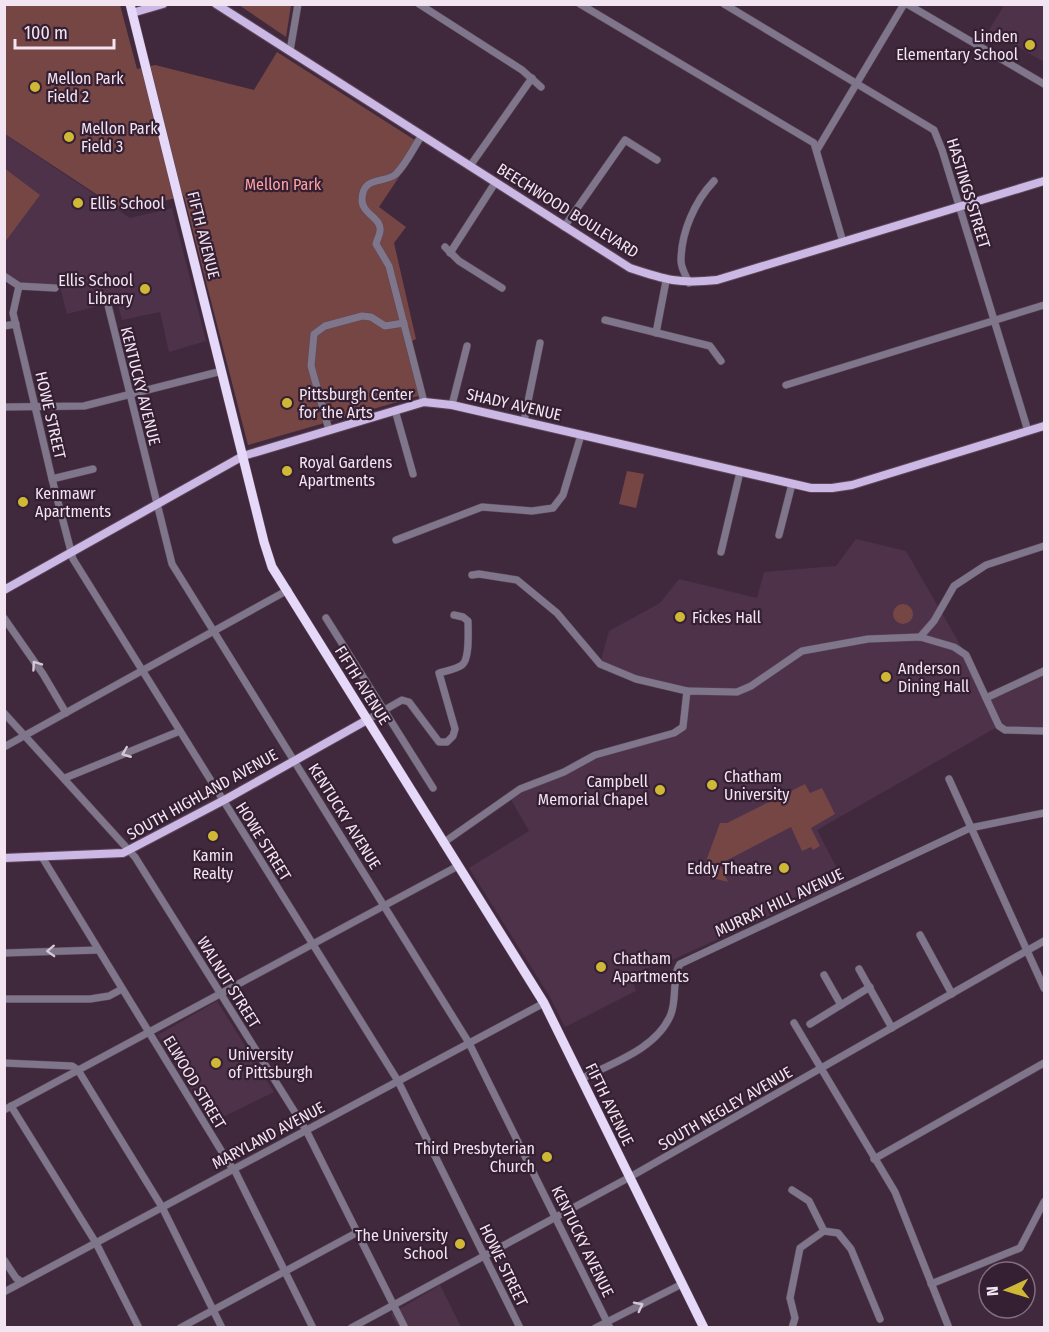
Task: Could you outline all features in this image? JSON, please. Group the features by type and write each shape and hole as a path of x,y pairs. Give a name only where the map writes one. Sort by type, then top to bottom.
{"highway":[{"name":"FIFTH AVENUE","path":"131,9 272,567 544,1003 704,1328"}],"main road":[{"path":"131,9 163,4"},
{"name":"BEECHWOOD BOULEVARD","path":"216,4 630,268 666,280 689,283 717,280 1044,181"},
{"name":"SHADY AVENUE","path":"4,590 243,456 424,402 452,405 524,421 811,488 832,488 852,484 1044,426"},
{"name":"SOUTH HIGHLAND AVENUE","path":"4,858 123,854 367,720"}],"street":[{"path":"290,51 298,4"},
{"path":"419,4 522,69 541,87"},
{"path":"580,4 814,143 843,242"},
{"name":"HASTINGS STREET","path":"724,4 934,130 1028,431"},
{"path":"817,150 905,4 1044,84"},
{"path":"470,166 532,78"},
{"path":"422,135 396,174 369,184 362,200 365,210 380,226 376,244 389,266 424,402"},
{"path":"564,227 625,140 657,160"},
{"path":"689,283 680,262 686,230 694,209 705,191 714,182"},
{"path":"495,183 447,250 502,288"},
{"path":"4,276 19,286 55,288"},
{"path":"656,333 666,280"},
{"name":"HOWE STREET","path":"19,286 13,313 70,552 142,672 398,1081 519,1328"},
{"name":"KENTUCKY AVENUE","path":"107,302 172,564 469,1043 609,1325"},
{"path":"786,385 1044,305"},
{"path":"328,430 310,363 312,341 316,331 325,326 362,316 371,317 385,326 404,323"},
{"path":"605,320 710,346 721,361"},
{"path":"4,326 16,324"},
{"path":"524,421 540,343"},
{"path":"452,405 467,346"},
{"path":"4,408 84,406 222,371"},
{"path":"395,410 413,474"},
{"path":"396,540 482,507 532,511 553,508 563,495 581,435"},
{"path":"52,479 93,470"},
{"path":"721,552 740,472"},
{"path":"779,535 792,484"},
{"path":"920,637 934,621 954,586 987,565 1044,546"},
{"path":"472,575 517,580 558,613 600,664 636,679 687,691 737,692 751,686 802,651 868,639 920,637 954,647 966,655 999,726 1005,730 1044,731"},
{"path":"4,747 288,590"},
{"path":"367,720 399,701 409,702 439,742 447,742 453,736 454,729 439,673 461,666 466,661 469,633 468,621 454,615"},
{"path":"4,618 43,674 66,713"},
{"path":"326,618 433,788"},
{"path":"986,698 1044,671"},
{"path":"443,843 520,789 564,772 595,755 674,733 683,727 687,691"},
{"name":"WALNUT STREET","path":"4,713 131,850 306,1130 405,1328"},
{"path":"65,778 180,731"},
{"path":"949,779 1044,988"},
{"name":"MURRAY HILL AVENUE","path":"581,1079 638,1050 650,1042 661,1030 671,1014 676,994 676,969 680,964 970,828 1044,813"},
{"name":"ELWOOD STREET","path":"42,857 234,1169 313,1328"},
{"path":"139,1328 96,1243 8,1108 458,866"},
{"path":"920,935 952,994"},
{"name":"SOUTH NEGLEY AVENUE","path":"351,1328 630,1177 1044,941"},
{"path":"4,953 98,950"},
{"path":"859,969 892,1028"},
{"path":"824,975 840,1005"},
{"path":"810,1024 870,987"},
{"path":"4,999 90,999 109,996 122,989"},
{"name":"MARYLAND AVENUE","path":"4,1292 544,1003"},
{"path":"794,1023 895,1192 949,1328"},
{"path":"874,1159 1044,1063"},
{"path":"4,1064 72,1066 78,1070 162,1207 222,1328"},
{"path":"792,1190 809,1201 824,1231"},
{"path":"931,1284 1020,1248 1044,1202"},
{"path":"792,1328 795,1318 790,1298 800,1248 824,1231 838,1233 851,1249 880,1319"},
{"path":"180,1328 356,1233"},
{"path":"4,1260 16,1278 22,1282"},
{"path":"595,1328 609,1325 682,1284"}],"shaded area":[{"name":"Linden Elementary School","path":"1005,4 1044,5 1044,62 989,30"},
{"path":"4,134 130,218 172,208 206,341 169,352 160,312 122,320 117,302 109,301 107,294 99,292 102,305 67,314 60,287 15,281 5,272"},
{"name":"Chatham University","path":"856,539 906,551 966,655 986,698 1044,671 1044,731 999,726 817,830 844,882 672,960 630,974 636,991 565,1027 550,997 469,868 529,831 509,796 595,755 683,727 687,691 636,679 600,664 609,631 660,603 679,579 757,598 764,572 836,566"},
{"name":"University of Pittsburgh","path":"217,1001 274,1092 211,1123 158,1035"},
{"path":"440,1285 461,1327 398,1327 391,1314"}],"green space":[{"name":"Mellon Park","path":"4,5 120,5 137,69 155,65 254,90 277,52 421,144 379,207 406,227 394,243 416,339 412,341 425,394 248,445 184,196 122,211 5,134"},
{"path":"239,5 291,5 286,37"},
{"path":"4,168 40,195 5,242 4,242"},
{"path":"627,471 644,474 636,508 619,504"},
{"path":"903,604 910,607 913,614 910,621 903,624 896,621 893,614 896,607"},
{"path":"805,784 810,793 822,788 835,814 811,828 820,846 813,850 811,847 802,851 791,827 720,864 728,882 701,875 720,823 727,823"}],"place":[{"name":"Linden Elementary School","path":"1030,45"},
{"name":"Mellon Park Field 2","path":"35,87"},
{"name":"Mellon Park Field 3","path":"69,137"},
{"name":"Ellis School","path":"78,203"},
{"name":"Ellis School Library","path":"145,289"},
{"name":"Pittsburgh Center for the Arts","path":"287,403"},
{"name":"Royal Gardens Apartments","path":"287,471"},
{"name":"Kenmawr Apartments","path":"23,502"},
{"name":"Fickes Hall","path":"680,617"},
{"name":"Anderson Dining Hall","path":"886,677"},
{"name":"Chatham University","path":"712,785"},
{"name":"Campbell Memorial Chapel","path":"660,790"},
{"name":"Kamin Realty","path":"213,836"},
{"name":"Eddy Theatre","path":"784,868"},
{"name":"Chatham Apartments","path":"601,967"},
{"name":"University of Pittsburgh","path":"216,1063"},
{"name":"Third Presbyterian Church","path":"547,1157"},
{"name":"The University School","path":"460,1244"}]}
